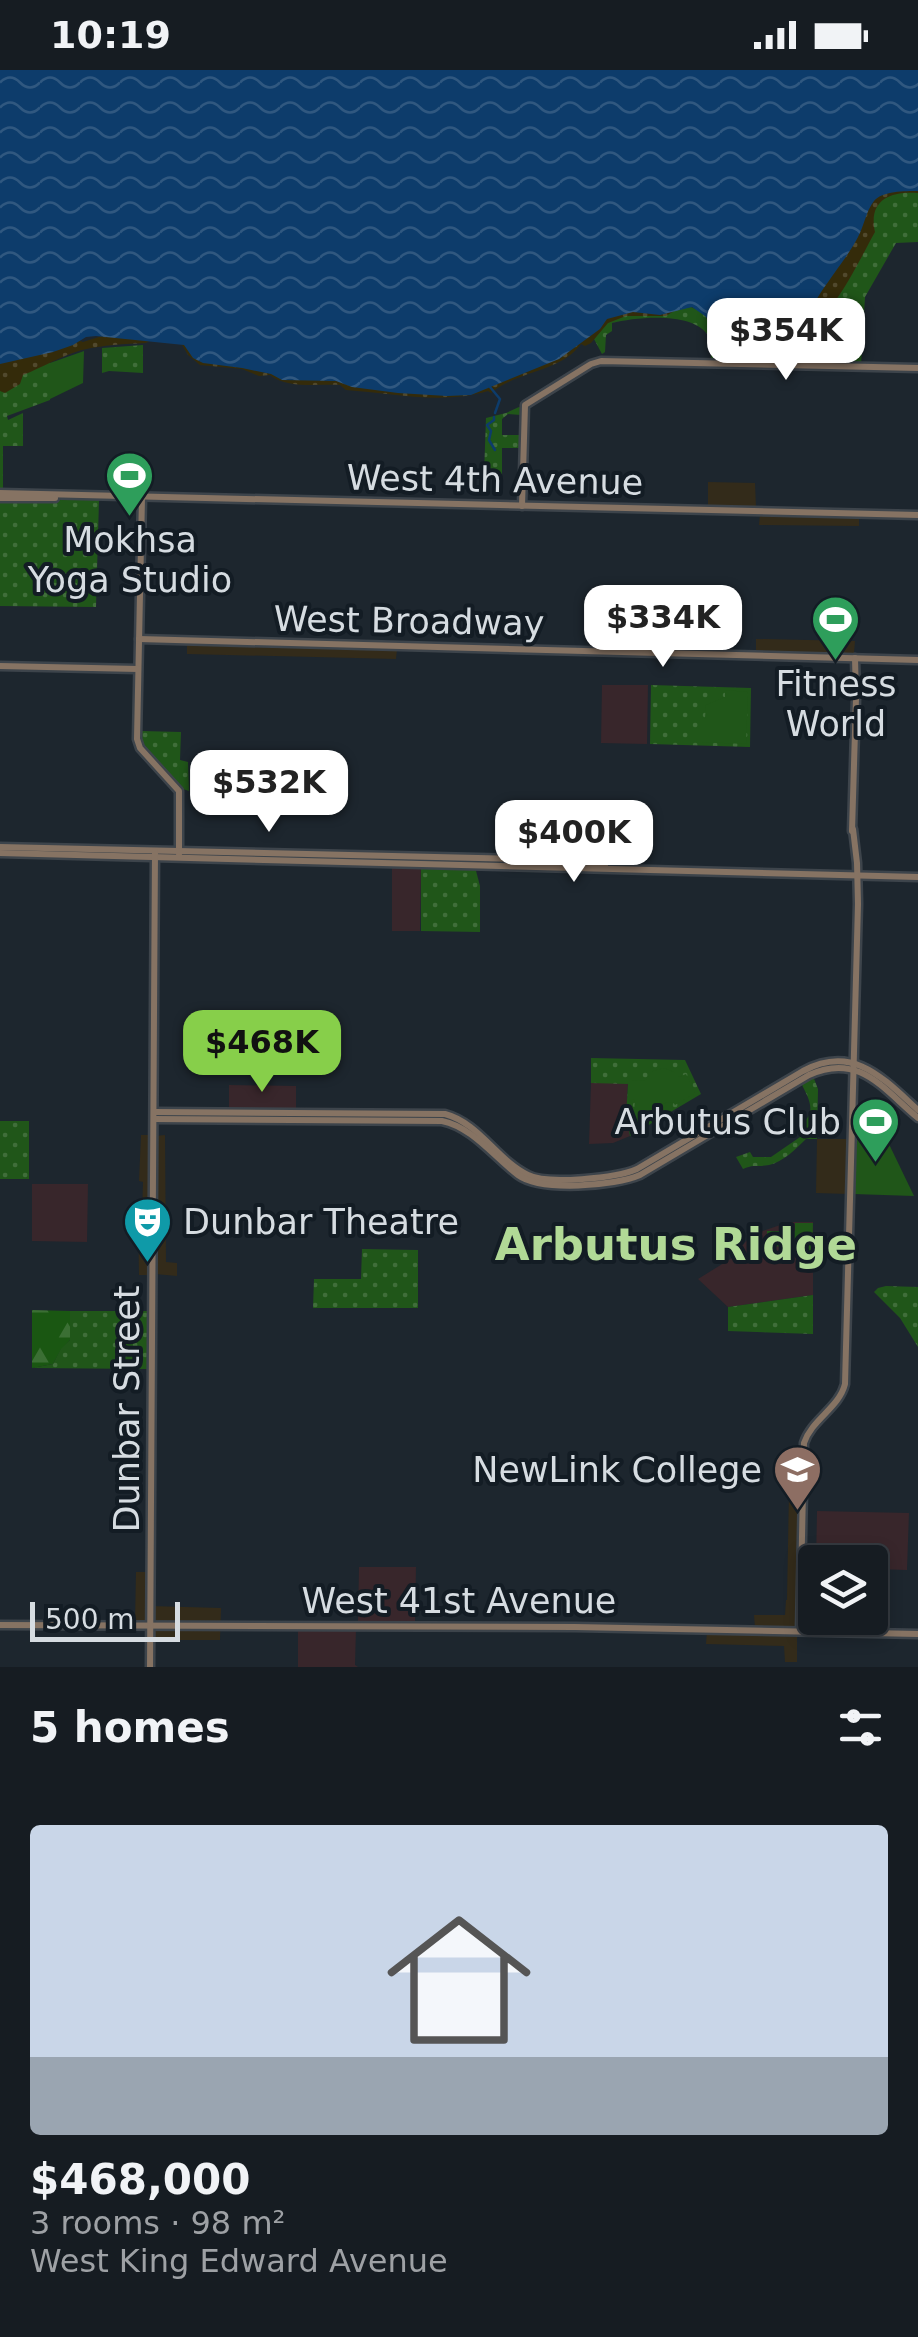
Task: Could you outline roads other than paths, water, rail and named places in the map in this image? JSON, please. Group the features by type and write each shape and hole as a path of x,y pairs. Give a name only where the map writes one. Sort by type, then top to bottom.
{"main road":[{"path":"522,506 525,406 591,364 608,361 918,368"},
{"name":"West 4th Avenue","path":"0,495 918,515"},
{"path":"142,497 137,739 140,748 179,791 179,854"},
{"name":"West Broadway","path":"139,639 918,660"},
{"path":"801,1545 806,1437 840,1396 845,1384 857,907 853,828 856,658"},
{"path":"0,666 138,668"},
{"path":"0,850 584,861 610,868"},
{"name":"Dunbar Street","path":"150,1667 155,854"},
{"path":"179,854 918,877"},
{"path":"308,860 325,854"},
{"path":"154,1116 280,1120 310,1113 448,1115 466,1125 522,1172 538,1178 601,1178 622,1175 647,1164 808,1068 834,1061 878,1074 918,1110"},
{"path":"154,1116 166,1112 446,1124 462,1128 528,1181 542,1184 615,1184 645,1172 808,1075 828,1068 854,1067 918,1118"},
{"path":"522,1172 532,1168"},
{"name":"West 41st Avenue","path":"0,1625 577,1626 798,1632"},
{"name":"West 41st Avenue","path":"888,1633 918,1634"}],"water":[{"path":"0,70 918,70 918,191 888,193 874,201 852,248 812,308 804,331 786,333 750,324 716,327 692,307 660,315 633,312 607,319 600,329 559,359 471,395 398,393 336,381 282,380 271,374 203,363 193,358 184,345 96,336 53,352 0,364"}],"waterway":[{"path":"490,387 500,399 495,413"},
{"path":"494,417 487,425 495,450"}],"place":[{"name":"Mokhsa Yoga Studio","path":"130,518"},
{"name":"Fitness World","path":"836,662"},
{"name":"Arbutus Club","path":"876,1164"},
{"name":"Dunbar Theatre","path":"148,1264"},
{"name":"NewLink College","path":"797,1512"}],"district":[{"name":"Arbutus Ridge","path":"676,1244"}]}
